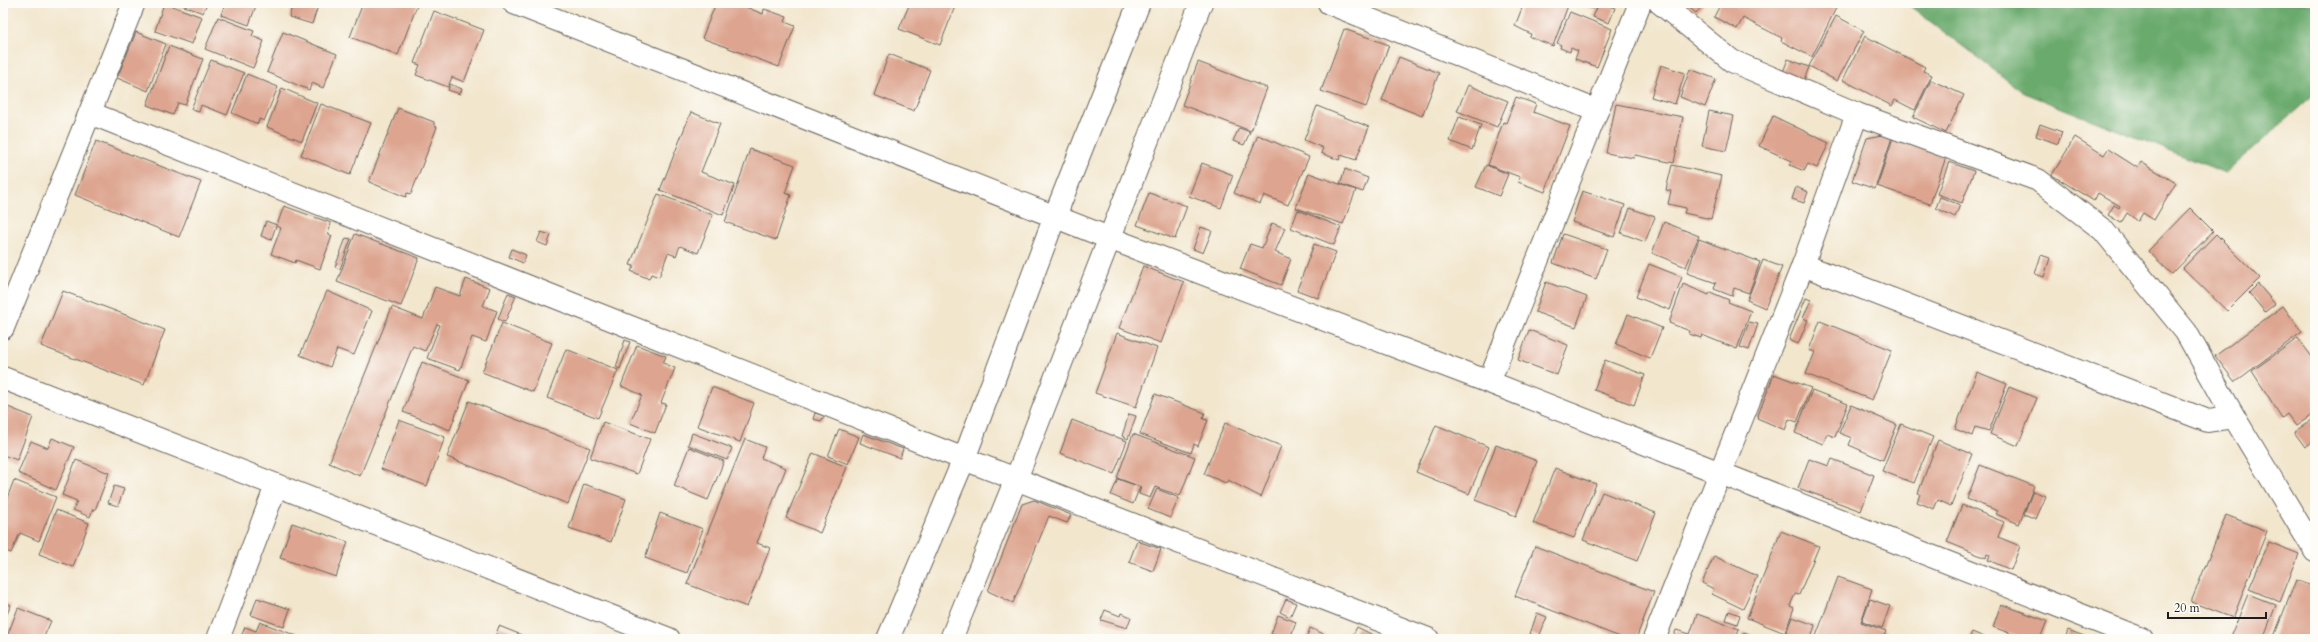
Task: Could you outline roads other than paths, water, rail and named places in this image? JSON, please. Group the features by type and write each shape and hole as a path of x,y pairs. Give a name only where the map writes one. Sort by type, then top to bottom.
{"street":[{"path":"3,328 134,3"},
{"path":"514,3 1109,238 1489,382 2142,639"},
{"path":"888,639 964,459 1055,216 1139,3"},
{"path":"951,639 1016,479 1201,3"},
{"path":"1329,3 1597,111"},
{"path":"1489,382 1640,3"},
{"path":"1660,3 1732,60 1857,114 2038,180 2103,230 2186,332 2234,417 2315,550"},
{"path":"90,113 964,459 1428,639"},
{"path":"1654,639 1802,265 1857,114"},
{"path":"1802,265 2208,421 2234,417"},
{"path":"3,378 669,639"},
{"path":"218,639 276,486"}]}
